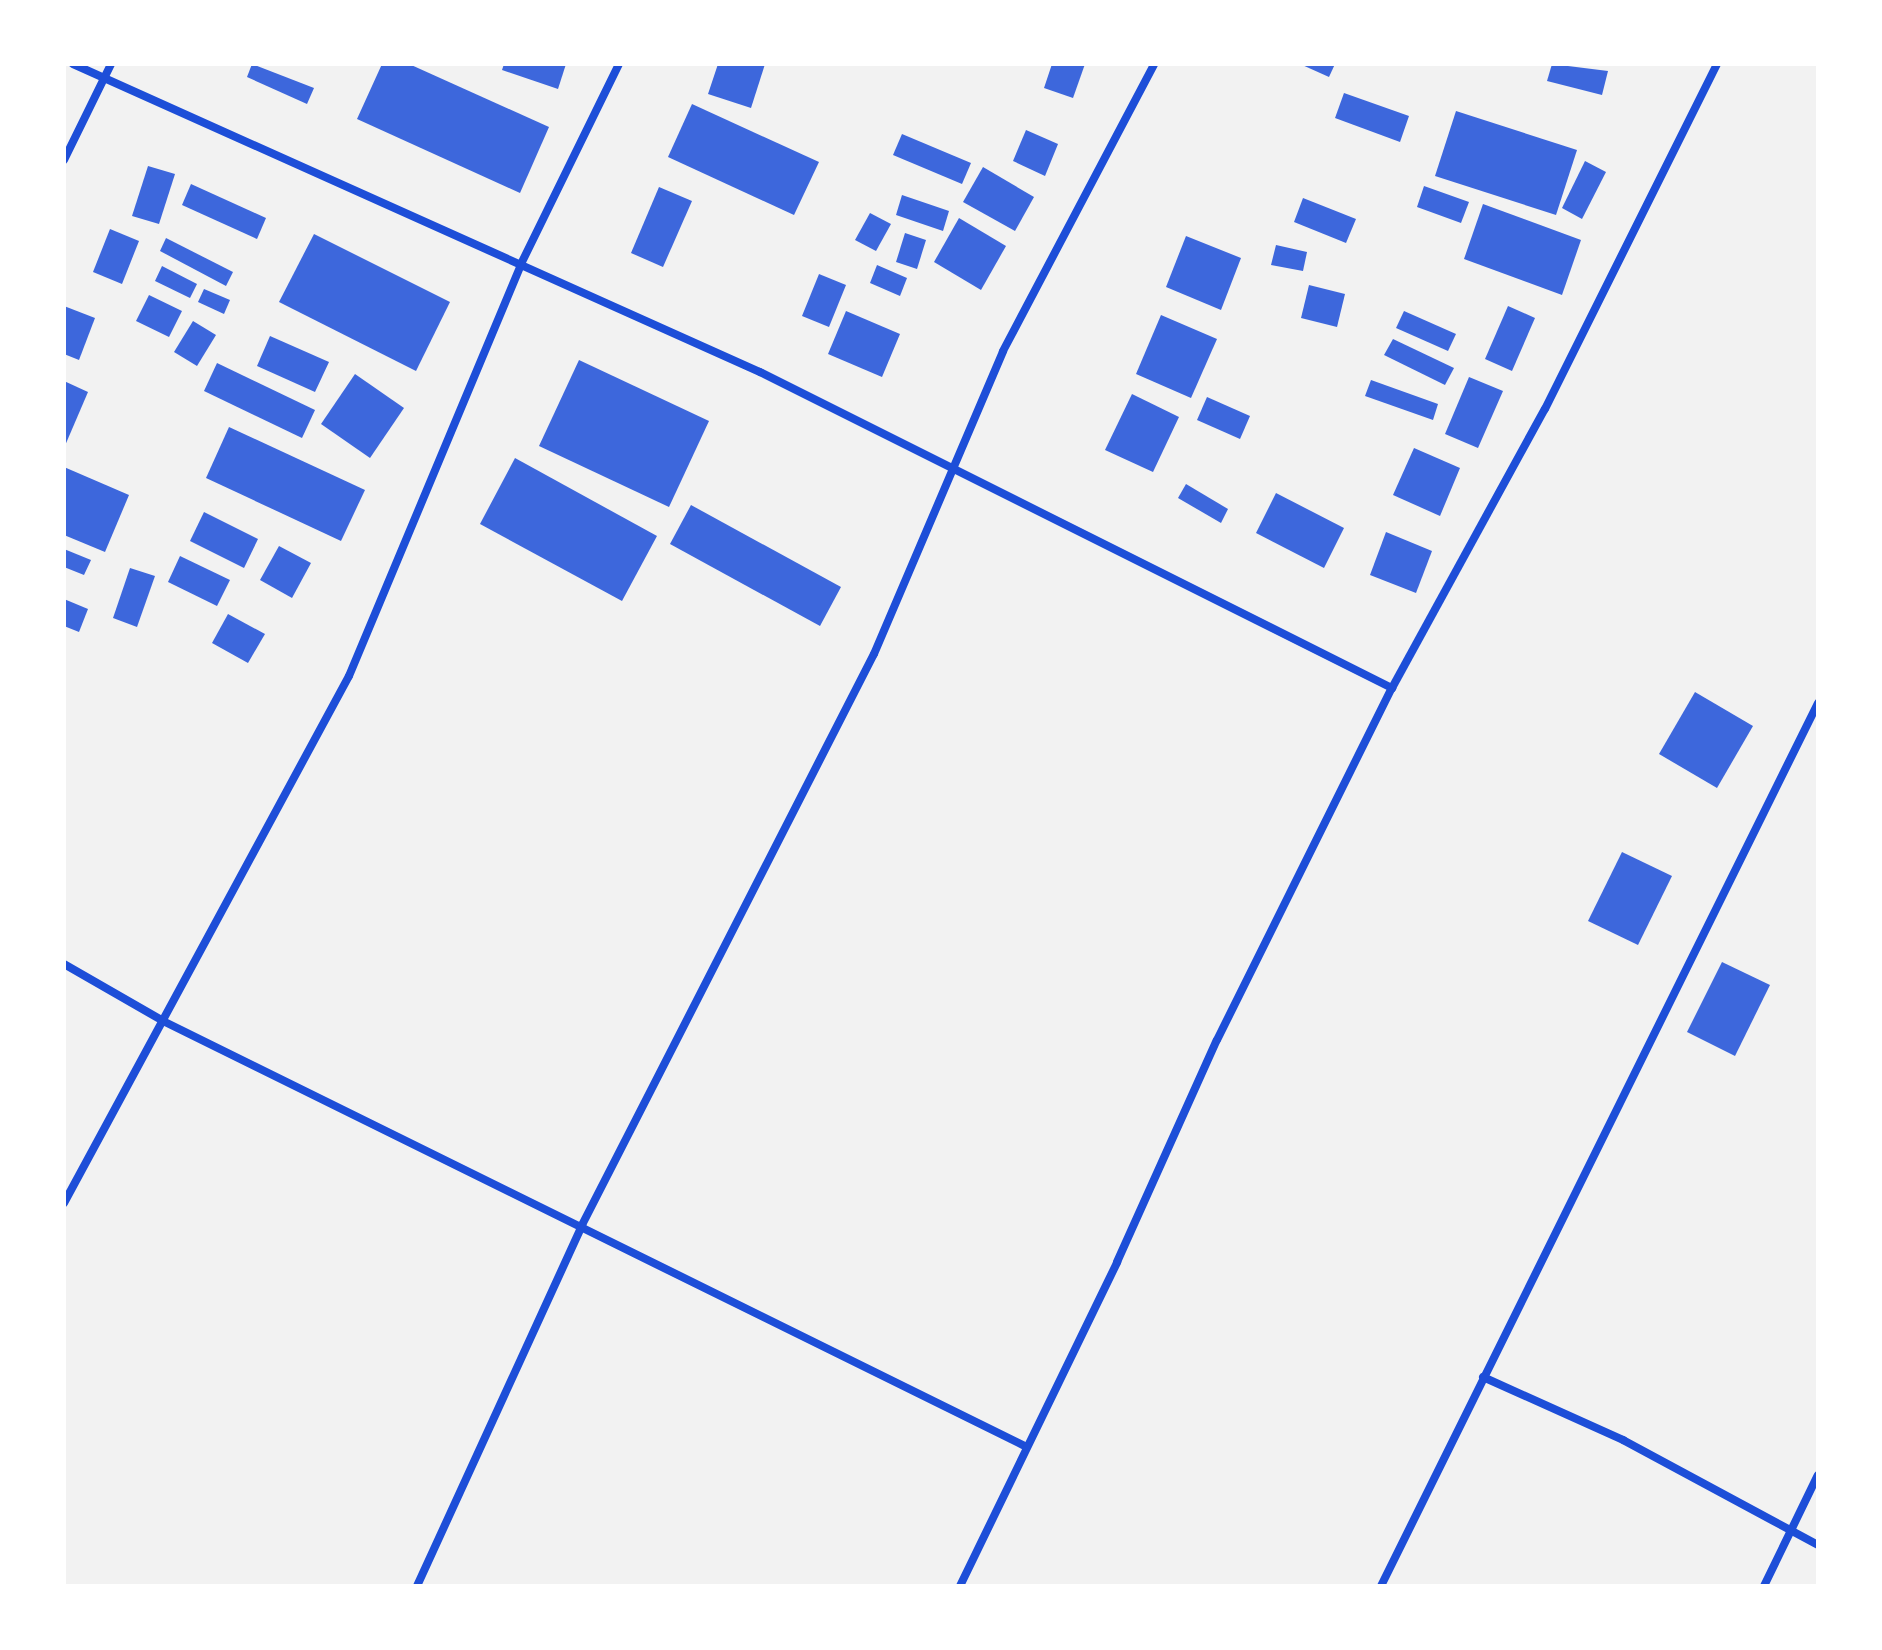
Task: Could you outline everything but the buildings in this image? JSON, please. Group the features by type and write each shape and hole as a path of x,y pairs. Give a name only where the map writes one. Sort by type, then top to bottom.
{"street":[{"path":"73,64 760,372 1392,688"},
{"path":"64,160 111,64"},
{"path":"64,1203 349,676 521,264 619,64"},
{"path":"417,1586 582,1225 874,654 1003,351 1154,64"},
{"path":"960,1586 1025,1446 1117,1262 1217,1040 1392,688 1545,409 1717,64"},
{"path":"1381,1586 1818,703"},
{"path":"64,964 163,1021 1025,1446"},
{"path":"1483,1377 1623,1440 1818,1545"},
{"path":"1764,1586 1793,1533 1818,1475"}]}
